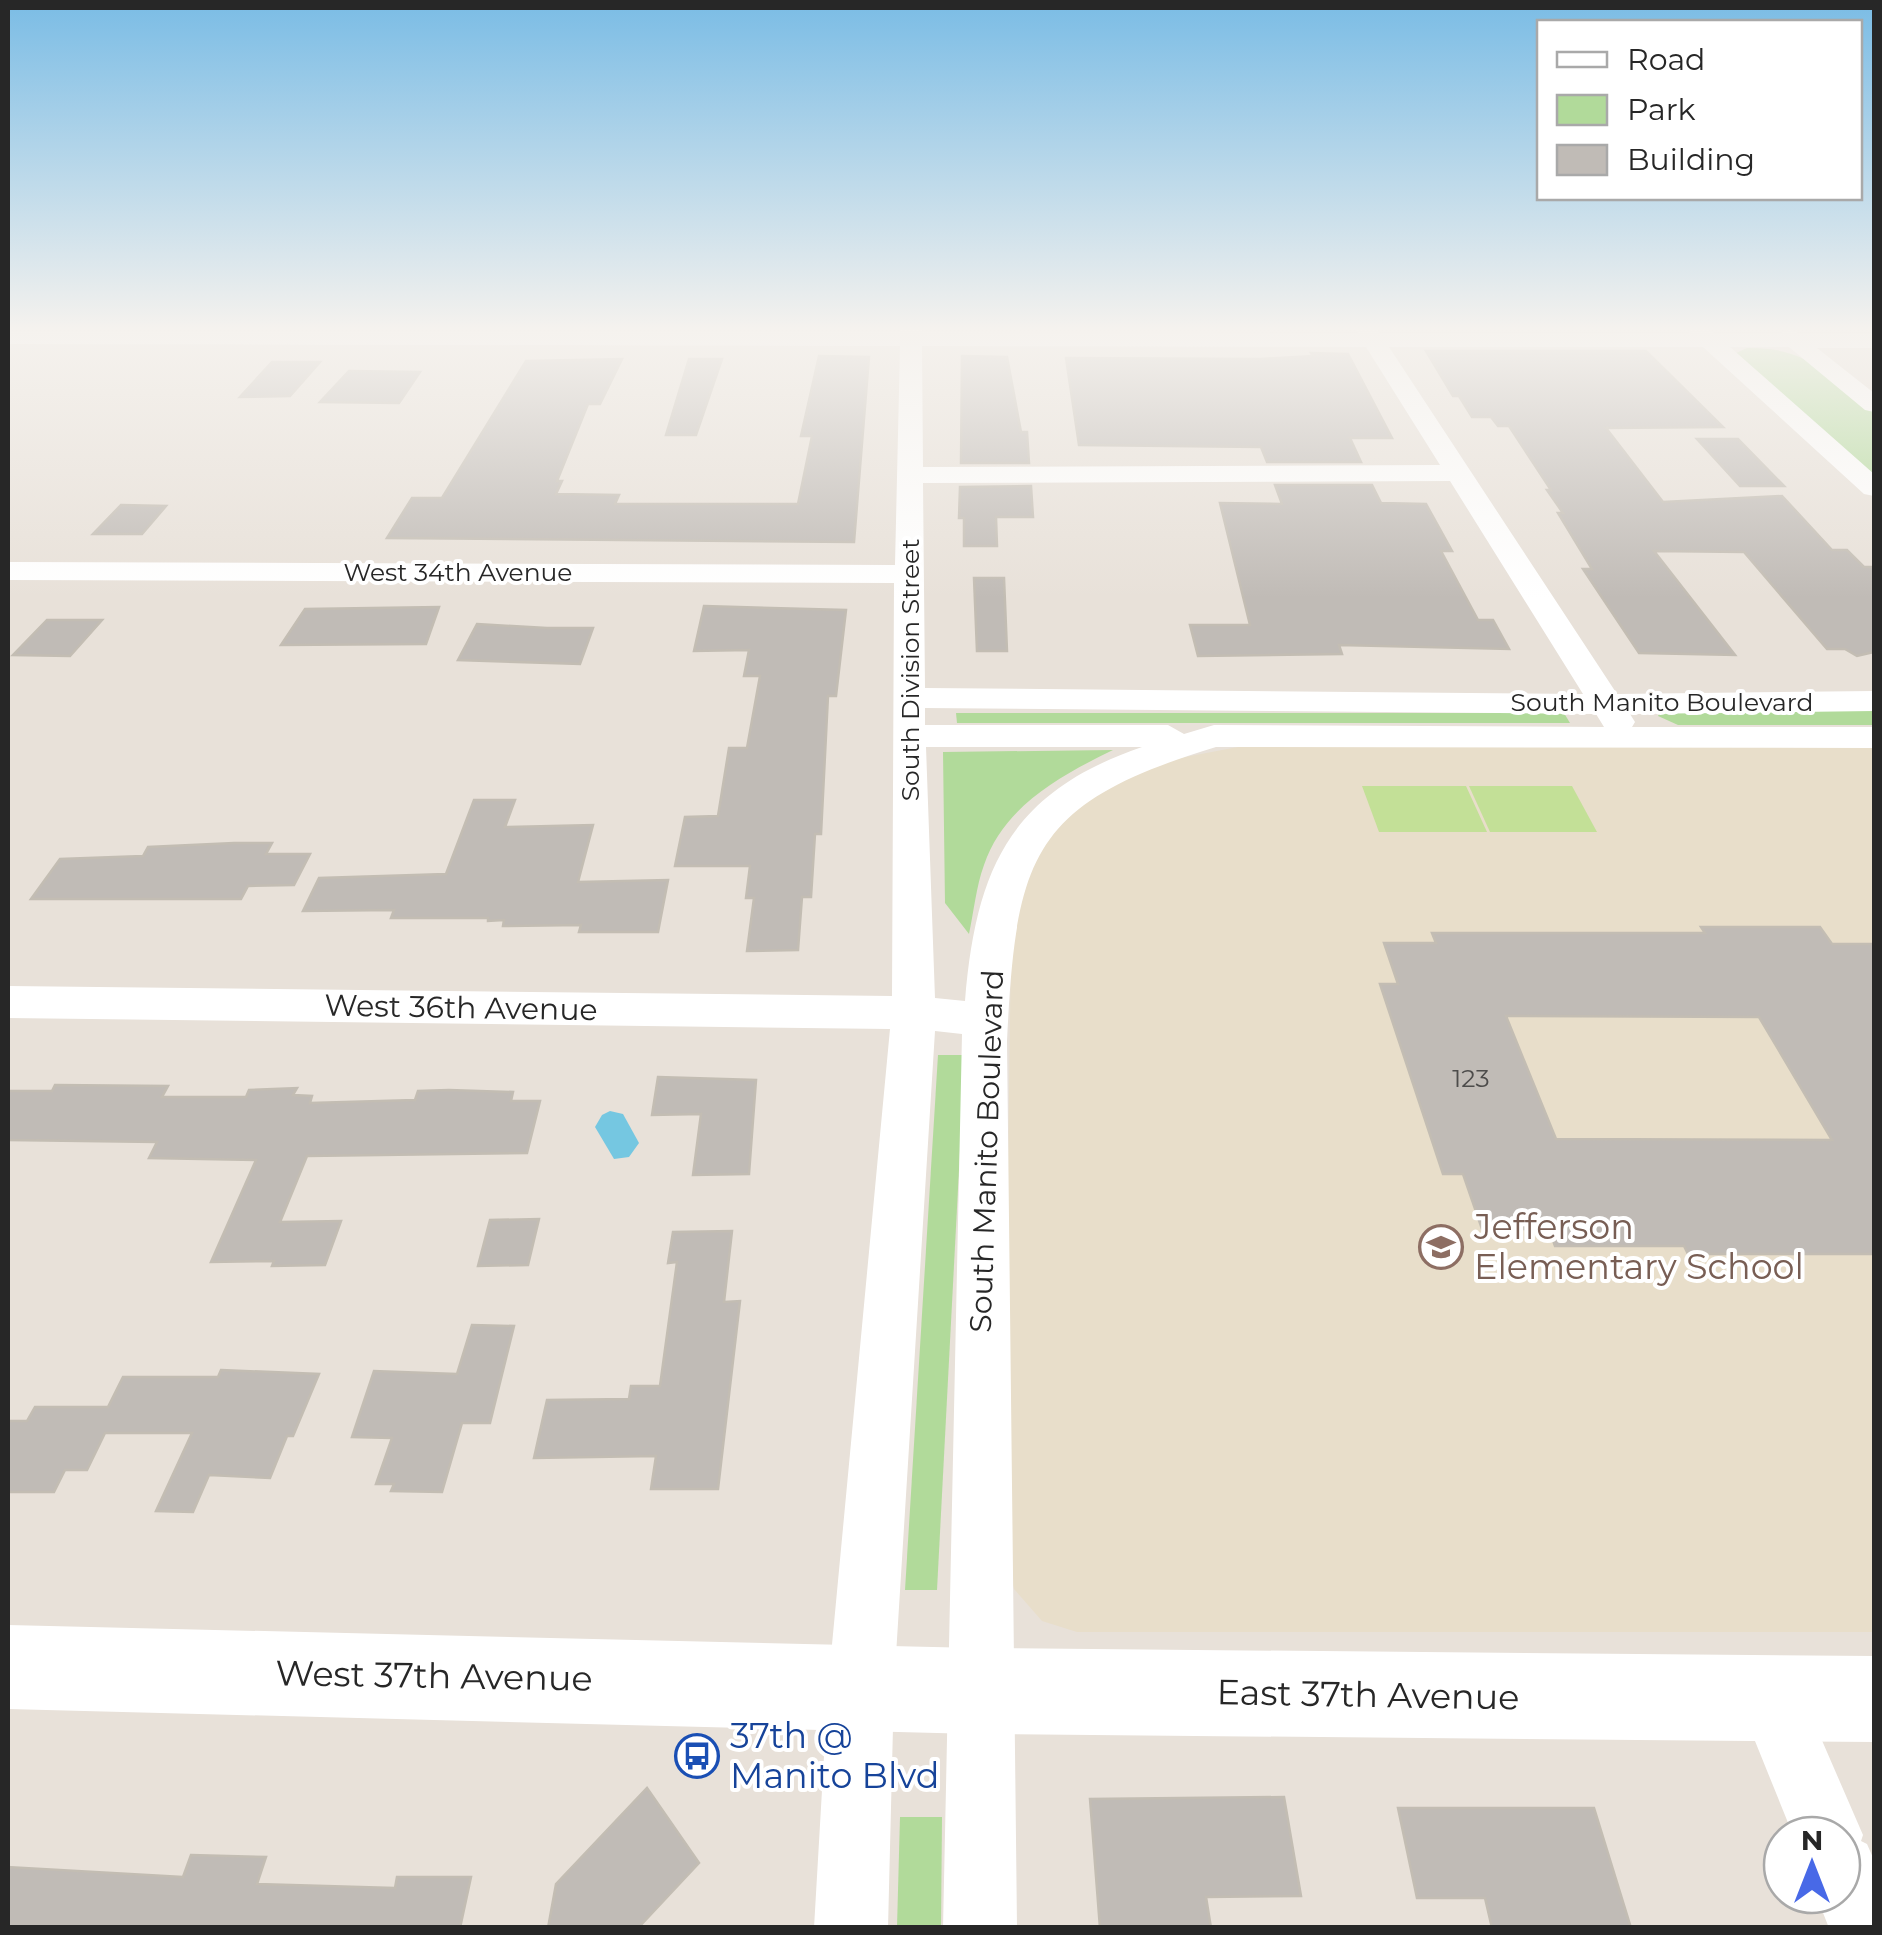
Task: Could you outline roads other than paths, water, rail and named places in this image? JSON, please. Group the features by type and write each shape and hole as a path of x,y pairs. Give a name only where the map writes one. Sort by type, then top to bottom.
{"street":[{"name":"South Division Street","path":"911,417 908,717 914,1013"},
{"path":"1423,417 1617,720"},
{"path":"1795,417 1874,488"},
{"path":"910,474 1458,473"},
{"name":"West 34th Avenue","path":"8,571 909,574"},
{"name":"South Manito Boulevard","path":"980,1928 976,1691 986,1019 1001,904 1020,851 1053,808 1116,765 1214,736 1617,720 1874,701"},
{"path":"908,717 1214,736"},
{"name":"South Manito Boulevard","path":"908,717 1617,720 1874,738"},
{"name":"West 36th Avenue","path":"8,1002 914,1013 986,1019"},
{"path":"850,1928 862,1686 914,1013"},
{"name":"West 37th Avenue","path":"8,1667 862,1686"},
{"name":"East 37th Avenue","path":"862,1686 976,1691 1874,1699"},
{"path":"1772,1699 1820,1815"}],"water":[{"path":"610,1111 623,1114 639,1143 629,1157 614,1159 595,1127 602,1115"}],"place":[{"name":"Jefferson Elementary School","path":"1441,1247"},
{"name":"37th @ Manito Blvd","path":"697,1756"}]}
